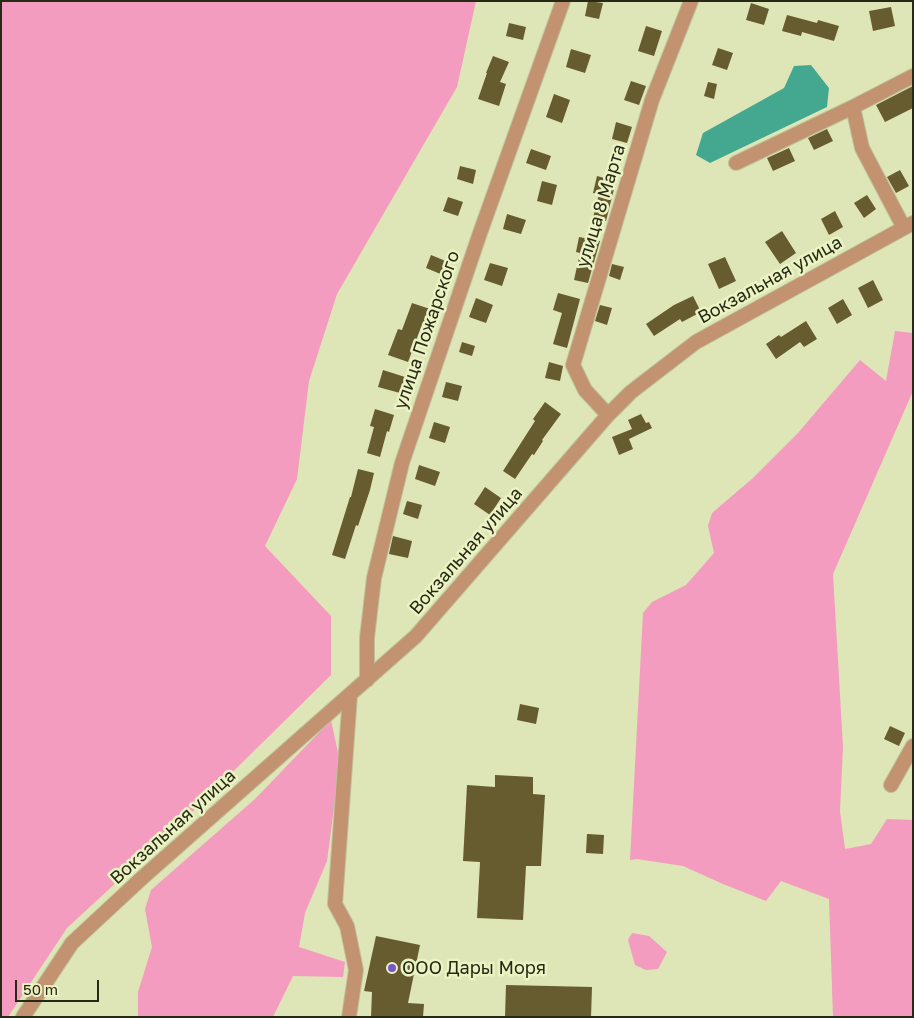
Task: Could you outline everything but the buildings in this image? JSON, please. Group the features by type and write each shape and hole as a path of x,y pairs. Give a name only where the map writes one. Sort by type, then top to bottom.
{"street":[{"name":"улица Пожарского","path":"367,680 367,638 374,578 402,463 480,234 563,1"},
{"name":"улица 8 Марта","path":"608,415 585,390 573,365 652,100 691,1"},
{"path":"736,163 913,76"},
{"path":"853,107 862,148 908,226"},
{"name":"Вокзальная улица","path":"23,1017 72,943 142,878 416,636 608,415 631,392 696,342 908,226"},
{"path":"350,695 335,904 347,926 356,970 350,1017"},
{"path":"891,785 913,746"}],"shaded area":[{"path":"1,1 476,1 457,87 337,294 309,381 297,479 265,546 331,616 331,675 182,822 67,928 8,1017 1,1017"},
{"path":"895,331 913,333 913,391 833,574 843,747 840,811 845,849 871,844 887,819 913,820 913,1017 833,1017 829,899 781,881 766,901 683,866 637,859 630,860 643,613 652,602 686,585 714,553 708,526 712,513 753,478 798,433 860,360 886,381"},
{"path":"331,720 340,762 327,861 305,913 299,947 345,962 343,977 293,976 273,1017 138,1017 138,992 152,947 145,909 151,890 255,799"},
{"path":"632,933 649,936 667,952 658,969 646,970 635,965 628,940"}],"water":[{"path":"811,65 829,88 827,107 710,163 696,155 703,133 784,88 794,66"}],"place":[{"name":"ООО Дары Моря","path":"392,968"}]}
